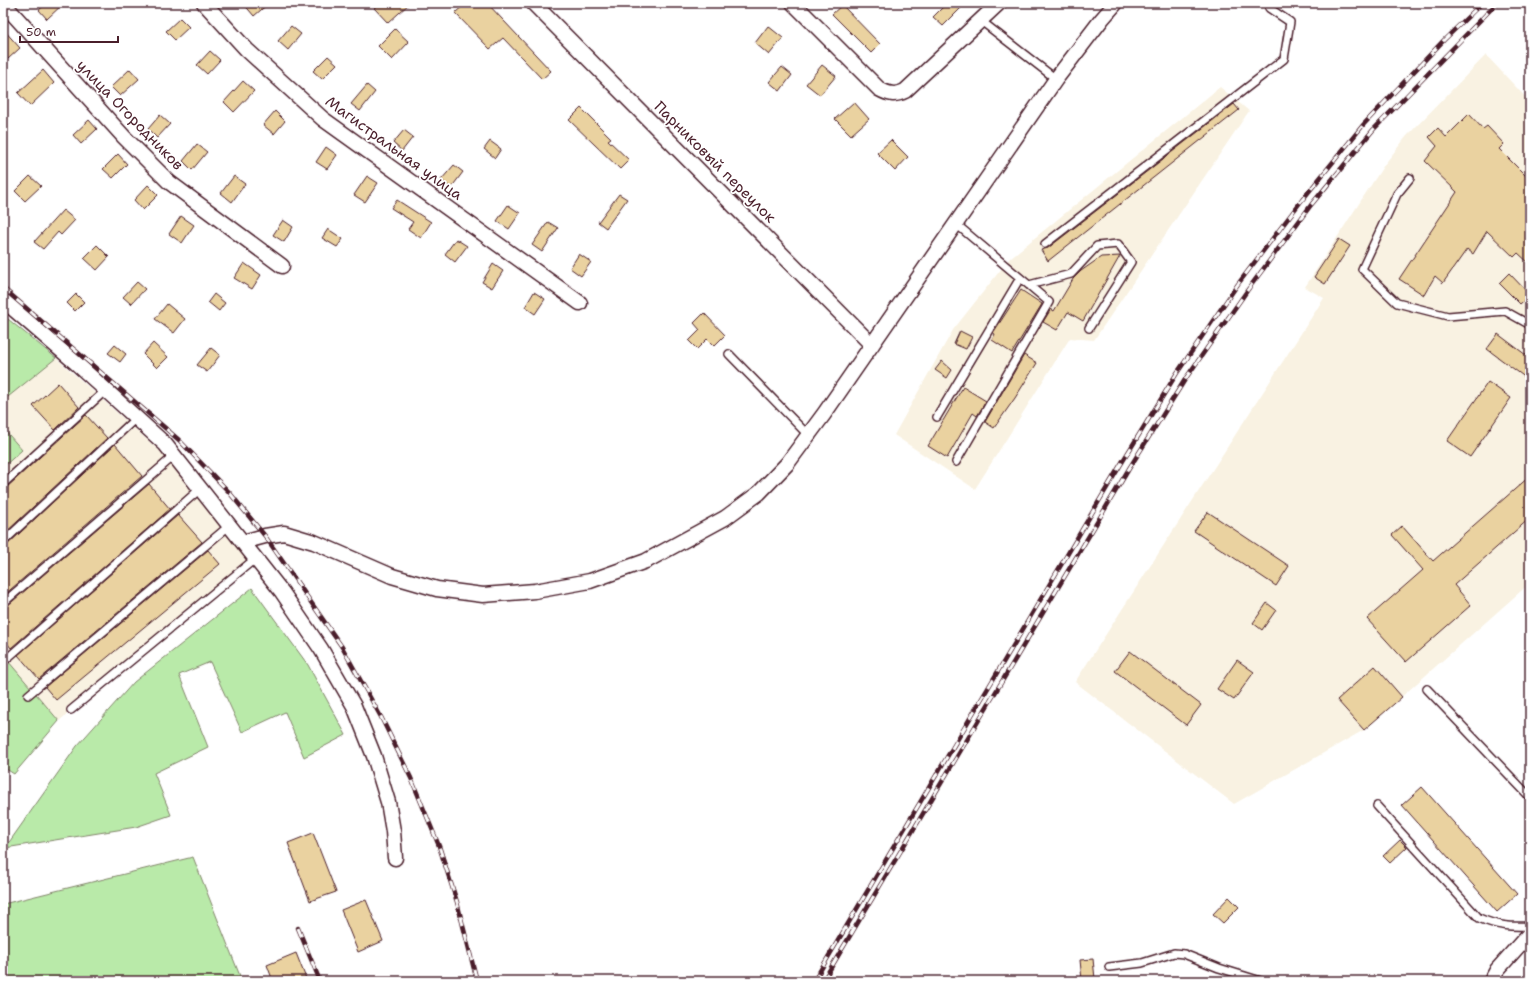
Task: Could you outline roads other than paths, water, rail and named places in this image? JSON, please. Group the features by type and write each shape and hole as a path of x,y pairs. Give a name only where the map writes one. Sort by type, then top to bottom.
{"street":[{"name":"улица Огородников","path":"3,3 124,137 169,182 282,266"},
{"name":"Магистральная улица","path":"204,3 247,50 323,119 580,303"},
{"name":"Парниковый переулок","path":"533,3 872,345"},
{"path":"793,3 879,89 892,94 898,94 905,91 987,9"},
{"path":"243,542 284,533 314,542 392,576 437,589 483,595 535,591 590,581 646,561 725,518 759,493 787,464 872,345 1056,79 1116,3"},
{"path":"3,300 76,363 165,444 282,592 321,649 354,706 374,756 388,802 393,831 394,858"},
{"path":"1490,981 1497,970 1530,933"}],"lane":[{"path":"1045,244 1284,59 1290,22 1269,8 1269,3"},
{"path":"987,9 1056,79"},
{"path":"1410,178 1397,194 1362,269 1396,302 1448,316 1505,311 1530,326"},
{"path":"956,224 1049,302 956,462"},
{"path":"1028,285 1072,274 1097,246 1118,244 1131,262 1088,328"},
{"path":"937,417 1020,278"},
{"path":"729,354 808,435"},
{"path":"3,484 106,390"},
{"path":"3,542 136,418"},
{"path":"3,603 174,456"},
{"path":"3,662 200,489"},
{"path":"28,695 230,525"},
{"path":"71,710 256,558"},
{"path":"1427,689 1530,797"},
{"path":"1377,806 1479,918 1492,924 1511,927 1530,926"},
{"path":"1109,967 1142,963 1174,953 1184,954 1219,968 1261,981"}],"railway":[{"path":"814,981 1121,464 1177,373 1238,284 1302,200 1364,124 1444,40 1482,3"},
{"path":"823,981 1130,467 1186,378 1249,288 1311,205 1373,130 1497,3"},
{"path":"3,288 179,440 229,492 265,536 342,647 381,717 411,778 439,846 457,902 477,981"},
{"path":"298,928 320,981"}]}
